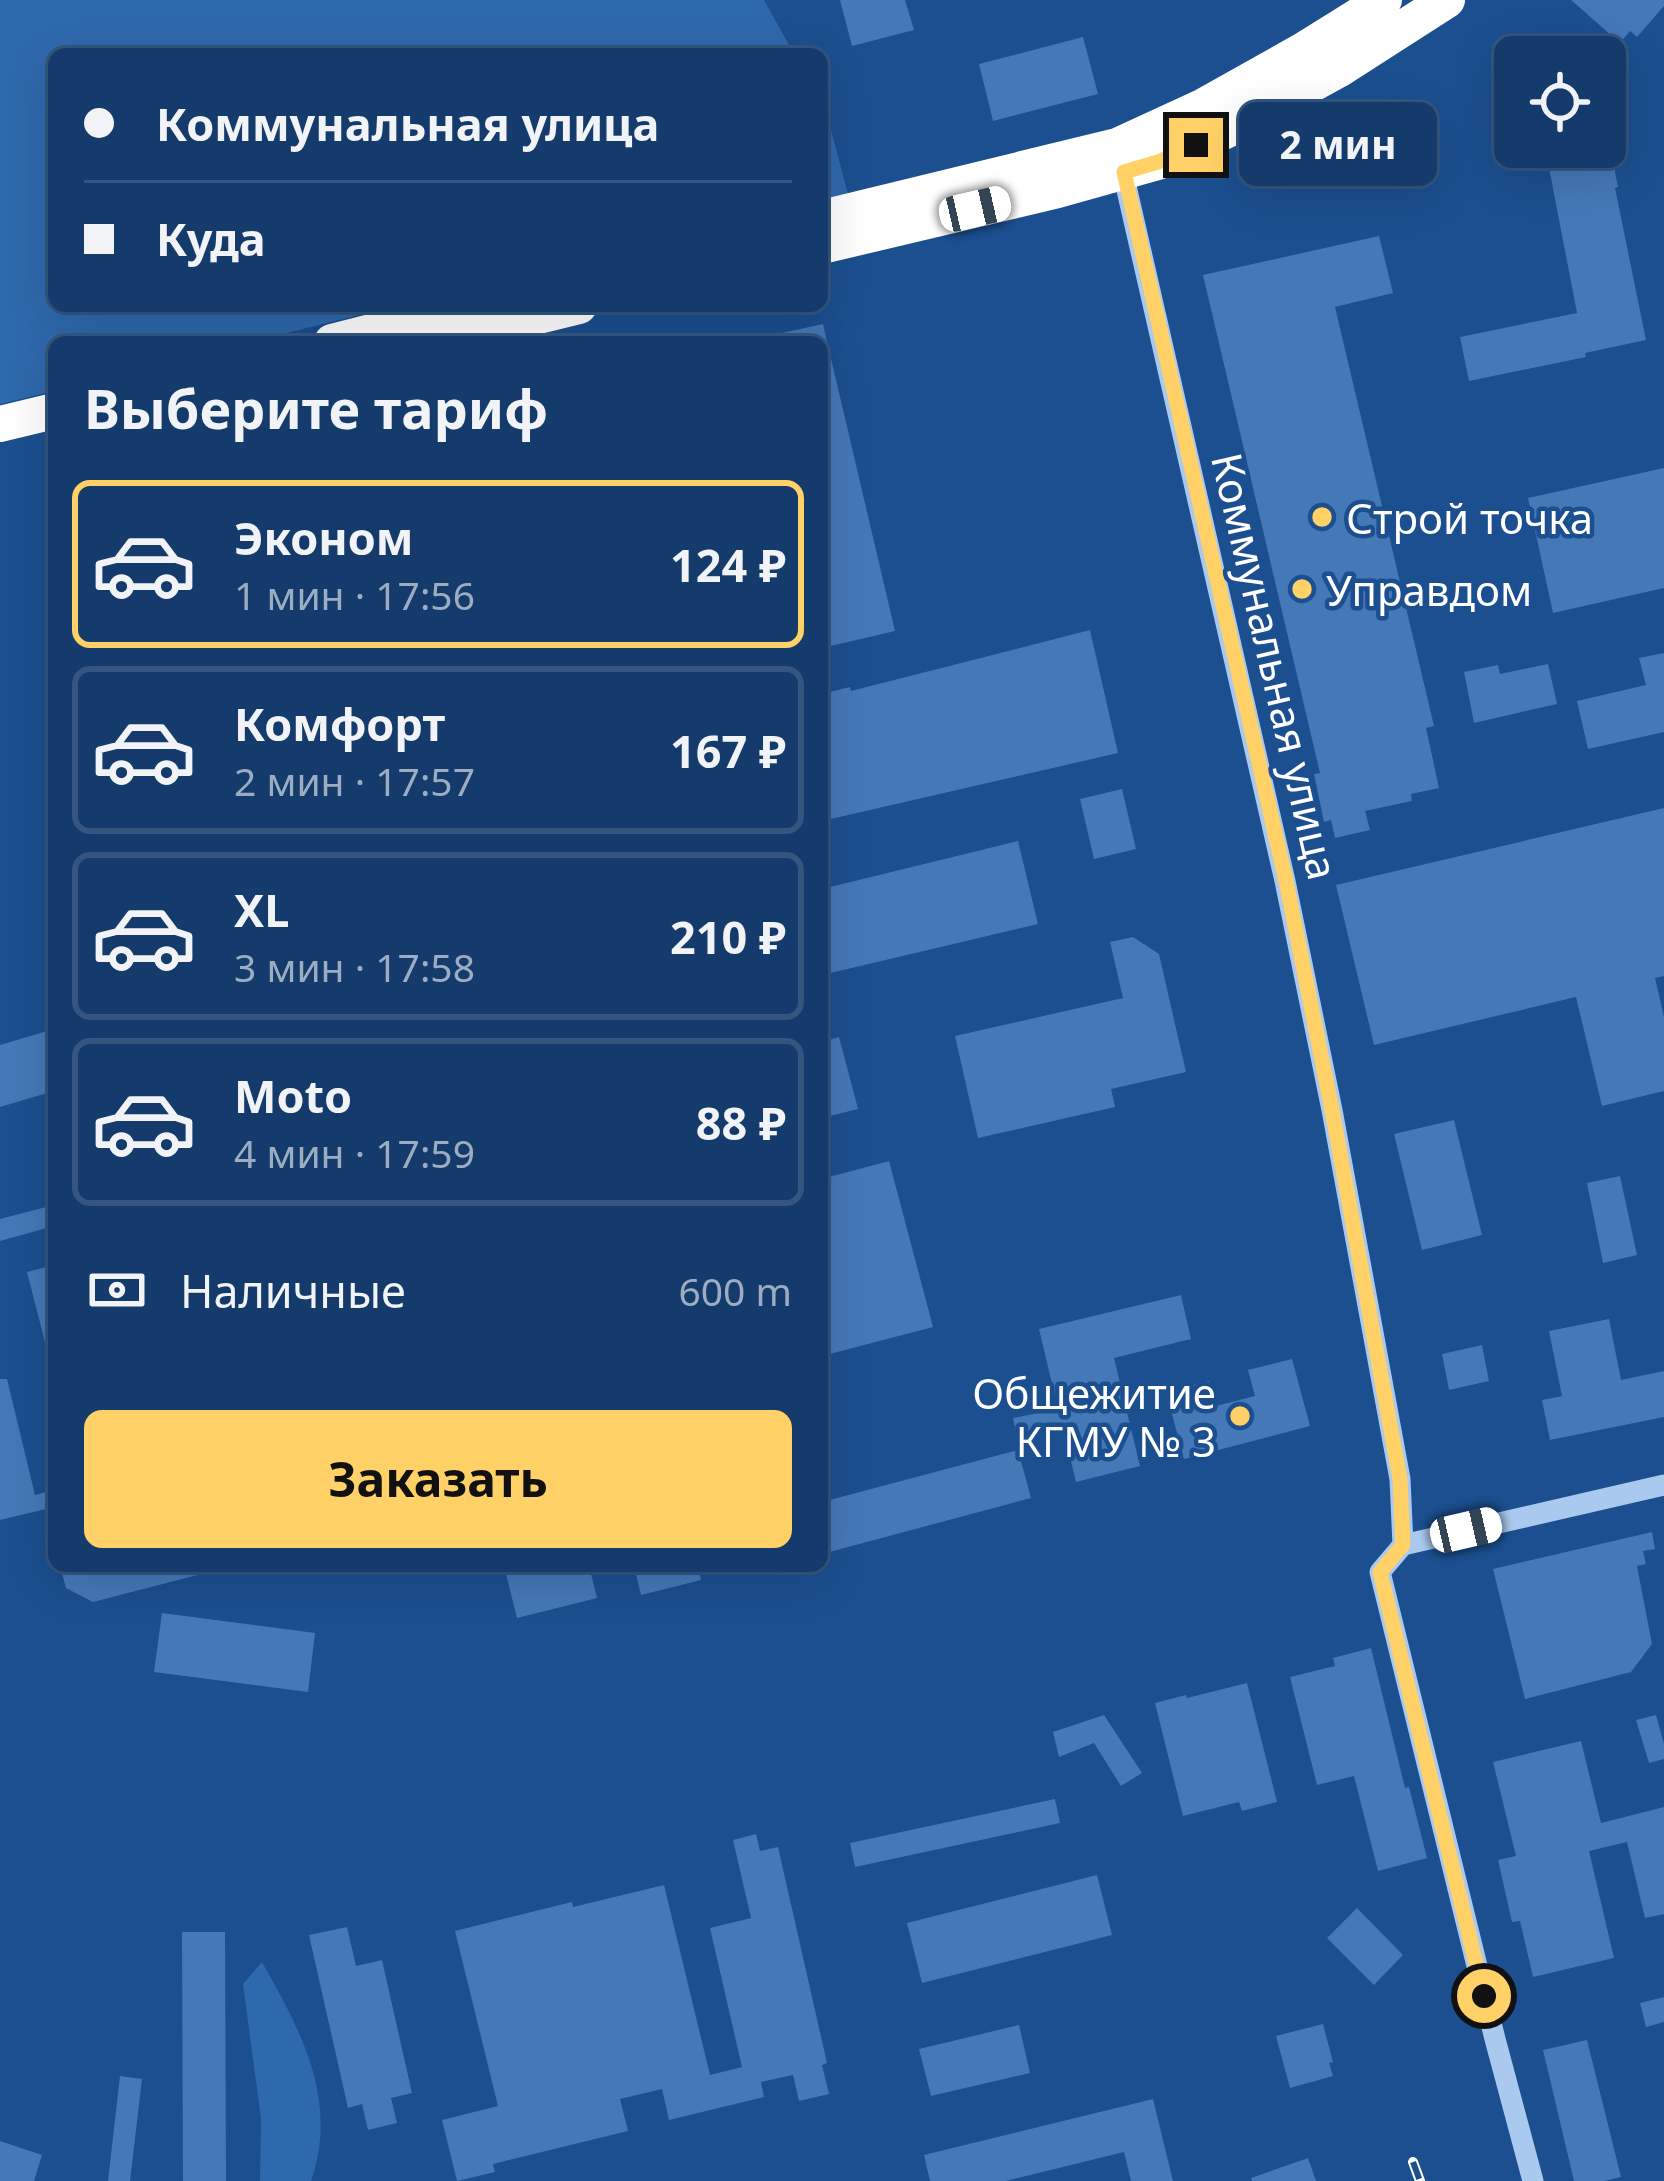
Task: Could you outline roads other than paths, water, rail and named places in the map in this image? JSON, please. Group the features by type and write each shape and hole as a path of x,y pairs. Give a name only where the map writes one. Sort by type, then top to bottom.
{"highway":[{"path":"828,244 1120,159 1384,0"},
{"path":"828,217 1120,159 1158,162 1234,128 1338,70 1447,0"},
{"path":"356,336 450,312"},
{"path":"458,336 555,312"},
{"path":"0,424 48,412"},
{"path":"0,449 48,437"}],"street":[{"name":"Коммунальная улица","path":"1120,159 1290,904 1400,1479 1403,1545 1380,1572 1533,2181"},
{"path":"1403,1545 1664,1485"}],"railway":[{"path":"1413,2162 1420,2181"}],"place":[{"name":"Строй точка","path":"1322,517"},
{"name":"Управдом","path":"1302,589"},
{"name":"Общежитие КГМУ № 3","path":"1240,1416"}]}
